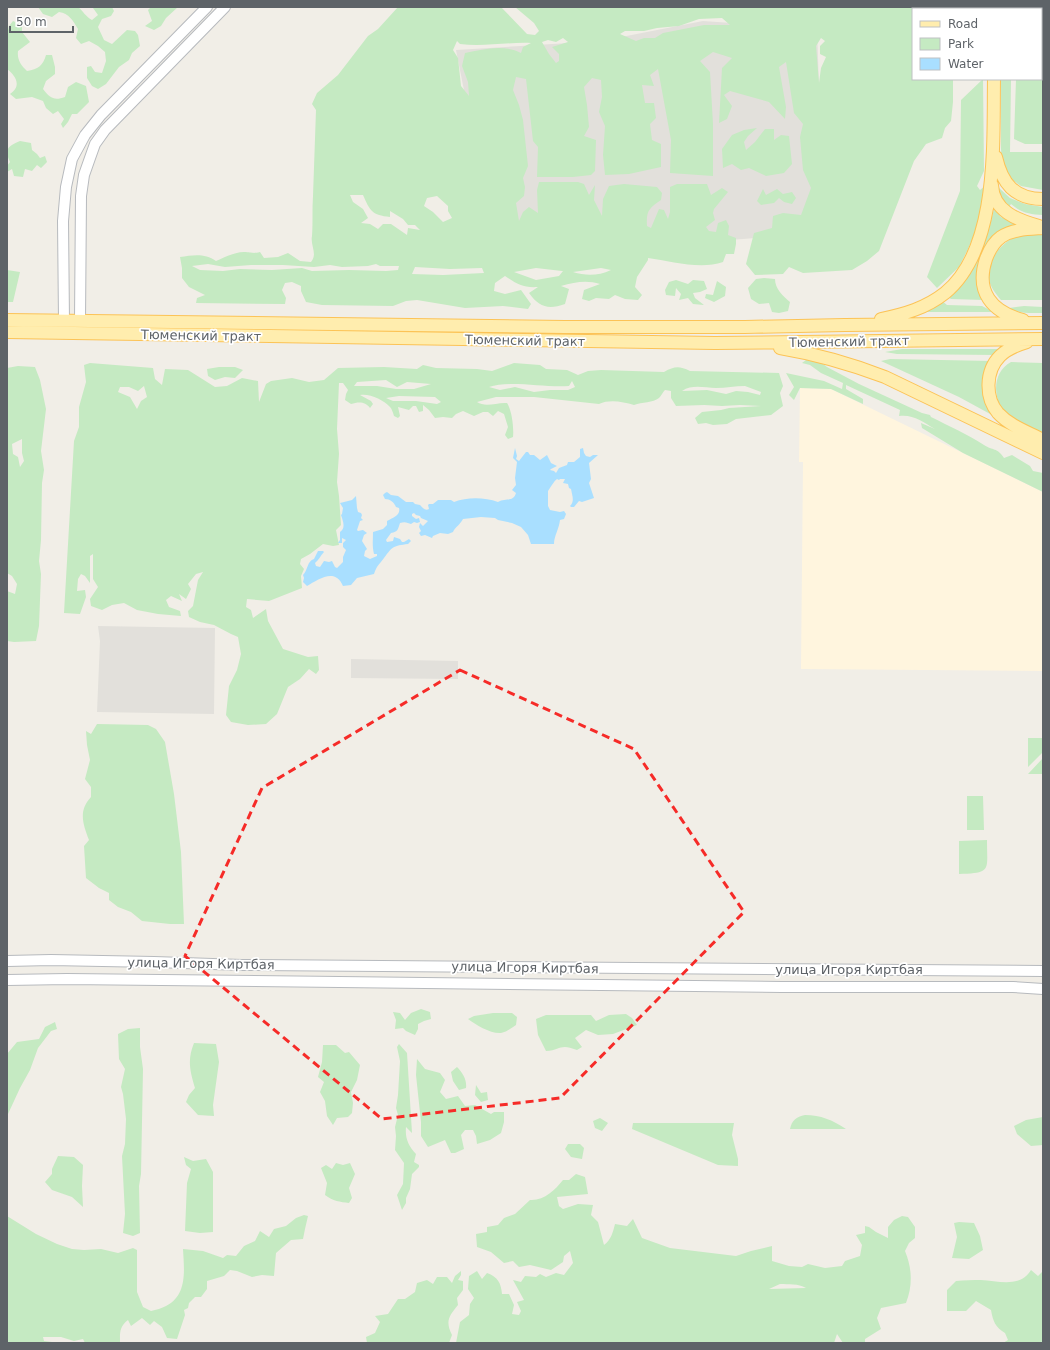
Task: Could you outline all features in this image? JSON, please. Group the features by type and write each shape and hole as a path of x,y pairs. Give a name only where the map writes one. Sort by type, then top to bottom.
{"main road":[{"path":"994,80 992,190 996,202 1003,210 1015,218 1043,227"},
{"path":"993,148 999,170 1006,183 1018,193 1035,199 1043,199"},
{"path":"845,325 916,311 930,304 946,292 959,278 968,265 979,242 992,174"},
{"path":"1042,323 1022,320 1007,315 999,310 987,296 982,280 983,268 995,242 1002,236 1015,231 1043,227"},
{"name":"Тюменский тракт","path":"7,320 566,327 745,327 1042,323"},
{"name":"Тюменский тракт","path":"7,332 715,343 1041,339"},
{"path":"1041,339 1018,345 999,357 990,374 989,394 992,406 1009,423 1043,440"},
{"path":"715,343 772,346 806,352 866,370 885,377 1043,453"}],"street":[{"path":"64,321 63,221 66,187 72,158 85,135 101,115 207,7"},
{"path":"80,321 81,196 84,175 95,144 105,130 225,7"},
{"name":"улица Игоря Киртбая","path":"7,961 51,960 242,965 1043,971"},
{"name":"улица Игоря Киртбая","path":"7,980 67,979 782,987 1013,987 1043,989"}],"highlighted area":[{"path":"460,670 634,749 744,912 560,1098 382,1119 185,956 262,788"}],"shaded area":[{"path":"703,21 817,29 819,88 818,233 497,256 456,50 601,41"},
{"path":"800,388 831,389 1043,492 1043,671 801,669 803,462 799,462"},
{"path":"98,626 215,628 214,714 97,712 100,641"},
{"path":"351,659 458,661 458,679 351,678"}],"green space":[{"path":"38,7 78,7 92,20 98,15 93,8 94,7 112,7 114,11 111,16 102,19 98,27 104,40 112,44 127,30 135,31 138,35 140,46 132,53 129,60 119,67 106,84 98,89 92,86 87,78 87,67 91,66 95,72 102,73 106,61 105,52 89,41 81,44 76,38 78,29 65,14 59,12 52,17 43,14"},
{"path":"151,7 178,7 166,18 161,26 154,30 145,26 152,21 148,10"},
{"path":"398,7 501,7 527,34 535,35 539,31 534,23 515,7 954,7 912,8 912,80 953,80 951,121 945,128 942,138 926,144 914,161 879,251 867,261 852,270 803,273 789,267 783,274 755,275 746,264 754,233 772,228 773,216 783,213 801,215 811,188 803,170 800,137 803,124 794,113 786,62 779,67 786,107 785,119 769,102 730,91 724,95 732,106 727,119 719,123 722,68 732,58 713,52 700,61 710,72 713,124 713,176 670,173 671,140 658,69 650,75 654,86 642,85 645,103 654,103 656,118 650,124 652,140 661,144 661,167 629,174 605,175 603,155 605,126 599,112 602,97 601,80 592,78 584,87 589,127 584,136 596,140 595,171 591,175 573,177 537,177 538,147 533,141 526,79 516,77 513,90 523,120 528,166 523,178 525,187 524,196 516,203 519,221 523,212 529,207 538,213 537,190 539,182 578,182 584,184 589,195 595,185 594,200 602,216 603,199 609,186 624,184 657,187 662,193 661,200 649,210 647,226 651,228 659,209 664,210 668,219 670,212 670,187 677,184 707,184 711,195 722,188 728,192 714,209 713,213 715,220 706,227 709,231 716,232 718,223 726,220 729,226 728,235 736,238 734,254 726,254 723,262 705,265 686,264 648,258 637,277 635,287 642,295 638,300 625,299 615,295 609,299 596,298 589,301 582,299 584,290 600,284 581,282 561,286 569,289 565,304 549,307 540,304 529,293 538,287 520,285 505,276 495,283 494,291 505,294 521,290 531,304 528,309 503,306 465,308 417,300 406,301 393,306 322,305 306,302 301,291 301,286 292,282 285,283 282,290 286,298 285,304 196,303 197,298 205,295 189,287 182,278 180,257 194,255 203,256 212,258 216,261 241,252 260,252 264,258 278,257 288,253 300,261 311,262 313,259 314,253 312,231 316,110 312,104 317,93 338,75 368,36 378,29","holes":["722,18 730,25 704,25 663,33 655,38 644,38 636,41 620,34 625,31 644,31 679,26 699,19","563,38 568,42 552,47 559,54 559,61 556,63 542,42 548,40 556,42","821,38 825,41 820,46 820,54 826,57 821,68 819,83 816,46","457,41 460,44 469,45 531,43 523,47 521,53 514,50 501,48 465,53 462,66 468,82 469,96 461,86 458,58 453,50","350,195 363,195 368,205 375,213 390,217 390,211 403,219 408,225 415,225 420,230 408,228 407,235 391,224 383,224 378,229 370,224 361,223 368,218 363,209 353,202","437,196 448,206 448,211 452,218 443,222 433,212 424,206 427,198","208,264 225,267 251,265 314,267 330,265 342,267 368,266 376,264 380,266 399,266 398,270 386,271 312,271 302,268 272,270 240,269 223,271 200,270 192,266","415,267 450,269 482,268 484,273 443,275 412,274","536,268 563,271 559,276 536,280 514,272","601,268 611,270 592,275 573,272"]},
{"path":"1043,7 1043,144 1025,144 1014,139 1016,80 1042,80 1042,8 1017,8"},
{"path":"13,21 22,25 22,32 30,42 18,51 20,62 27,71 40,66 46,55 52,55 55,74 46,81 43,89 48,95 55,99 65,97 68,87 76,82 86,86 89,102 77,114 72,114 63,128 61,124 64,119 58,111 53,114 46,108 43,101 32,97 16,99 10,94 14,91 17,84 13,75 7,69 7,34 9,26"},
{"path":"983,80 984,171 977,186 980,190 985,186 980,222 967,251 959,267 937,288 927,277 960,191 961,100"},
{"path":"1001,80 1011,80 1010,152 1043,152 1043,190 1021,186 1014,181 1002,164"},
{"path":"757,128 744,142 746,150 755,142 765,129 774,129 774,140 781,135 789,136 792,164 784,173 766,176 749,168 741,170 732,164 723,168 722,149 732,135 744,130"},
{"path":"20,141 31,143 32,150 40,158 45,156 47,162 41,168 37,165 32,171 25,169 23,177 14,176 12,169 7,172 7,166 10,162 7,154 8,148"},
{"path":"998,187 1010,198 1025,204 1043,207 1043,215 1026,212 1011,204 1009,207 999,195"},
{"path":"763,189 766,195 777,189 783,194 792,192 796,198 792,204 784,202 779,198 774,203 761,205 757,201"},
{"path":"994,209 1001,217 1018,226 987,248 984,300 951,299 947,296 980,251 989,229"},
{"path":"1043,235 1043,300 1001,300 992,288 989,279 990,265 996,253 1006,242 1018,236"},
{"path":"7,270 20,272 13,302 7,302"},
{"path":"756,279 775,279 778,289 790,302 788,311 779,313 772,312 769,303 759,304 751,299 748,288"},
{"path":"676,280 688,284 693,280 704,281 707,289 693,293 695,298 704,305 693,304 688,298 679,300 681,294 676,288 675,296 666,295 665,290 669,282"},
{"path":"717,281 726,287 725,296 714,302 705,298 706,294 713,295"},
{"path":"941,300 947,305 982,306 994,312 923,312"},
{"path":"1024,306 1043,307 1043,313 1021,312 1009,308"},
{"path":"902,349 1002,349 995,355 897,354 885,352"},
{"path":"890,359 992,361 984,375 982,391 992,415 959,397 881,361"},
{"path":"806,360 819,361 827,367 859,384 922,413 930,415 931,417 997,451 1004,458 1012,455 1030,466 1033,471 1043,473 1043,492 963,453 922,428 921,423 935,429 922,421 909,416 899,416 900,410 846,385 846,389 863,399 863,404 831,389 800,388 794,400 789,395 794,387 786,373 824,381 842,389 843,383 821,373 810,365 802,363"},
{"path":"1011,362 1043,363 1043,435 1012,420 1001,407 996,390 997,382 999,374 1004,367"},
{"path":"90,363 153,368 155,379 162,385 165,369 188,370 215,387 227,386 242,378 258,381 259,402 266,384 271,381 292,378 309,382 324,380 338,368 384,367 417,369 423,365 436,368 492,371 514,363 540,365 546,369 567,370 578,375 588,371 601,370 664,372 677,367 690,371 779,373 783,386 780,393 783,406 771,415 736,419 727,424 713,425 706,423 698,424 695,418 702,412 729,408 761,406 676,406 671,398 671,391 665,390 657,400 634,405 616,402 603,402 599,404 534,397 496,397 477,402 484,405 507,403 509,406 513,429 513,437 508,439 505,435 508,427 504,414 498,411 493,416 488,412 483,412 474,416 463,411 456,414 452,418 435,418 423,405 423,411 419,412 416,406 413,406 409,410 398,407 400,416 398,418 394,416 387,404 372,396 360,395 371,401 373,404 370,408 366,404 351,404 345,400 348,390 343,383 339,383 337,429 339,454 337,482 341,525 336,530 339,545 333,546 323,544 301,559 300,564 304,569 301,576 302,588 269,601 247,599 246,607 251,610 253,618 266,609 268,621 283,649 308,657 318,656 319,670 316,674 309,669 300,679 288,687 277,714 266,724 248,725 231,722 226,715 229,686 237,670 241,654 238,637 214,625 200,622 189,617 188,611 193,606 198,580 203,572 196,574 188,584 191,589 186,599 179,594 182,601 171,596 166,600 169,607 180,611 181,616 137,610 124,603 112,605 102,610 91,606 90,599 98,587 93,579 93,554 90,556 90,583 85,576 81,574 78,579 77,591 85,590 86,597 80,614 64,613 74,441 79,427 79,407 86,382 84,365","holes":["386,380 397,387 407,382 431,384 414,389 396,389 377,386 354,386 357,382","572,381 575,387 568,390 534,392 515,387 500,390 489,387 507,384 569,386","144,386 147,397 141,401 137,409 130,397 118,392 120,387 129,387 138,391","745,386 761,392 760,395 736,391 726,394 707,390 682,391 694,387 716,388","399,396 435,397 441,402 437,404 416,401 393,401 386,398"]},
{"path":"18,366 35,367 40,380 46,409 41,451 44,470 42,483 39,561 41,574 39,626 36,641 7,641 7,591 15,594 17,584 12,576 7,573 7,368","holes":["22,439 22,453 24,461 20,467 18,457 13,454 12,444"]},
{"path":"235,367 243,370 235,378 225,377 215,380 208,376 207,369"},
{"path":"97,724 148,725 156,729 165,742 174,794 181,852 184,924 142,921 131,912 118,907 109,900 109,893 99,888 86,878 84,846 89,840 85,828 83,813 84,807 91,797 91,787 85,779 90,760 86,731 91,734"},
{"path":"1028,738 1043,738 1043,752 1028,767"},
{"path":"1043,758 1043,774 1028,774"},
{"path":"967,796 983,796 984,830 967,830"},
{"path":"987,840 987,864 985,868 977,873 959,874 959,841"},
{"path":"421,1009 430,1012 431,1019 418,1024 418,1029 415,1035 403,1028 395,1029 396,1020 393,1012 400,1013 405,1020 411,1013"},
{"path":"493,1013 512,1013 517,1017 516,1025 505,1032 497,1033 484,1029 468,1019 474,1016"},
{"path":"626,1014 632,1018 637,1025 613,1034 598,1035 586,1030 575,1038 582,1047 577,1050 564,1047 546,1051 538,1035 536,1019 546,1015 591,1015 596,1021 609,1015"},
{"path":"55,1022 57,1029 51,1031 38,1048 30,1070 7,1114 7,1054 17,1042 39,1039 45,1027"},
{"path":"140,1028 140,1047 143,1069 141,1174 139,1186 140,1233 133,1236 123,1233 125,1214 122,1156 125,1144 126,1119 121,1087 125,1069 119,1059 118,1034 128,1029"},
{"path":"194,1043 216,1044 219,1062 213,1105 214,1116 198,1115 186,1102 189,1095 195,1088 190,1066 190,1055"},
{"path":"399,1044 407,1053 412,1133 406,1127 406,1135 411,1148 416,1154 414,1162 419,1165 419,1167 412,1174 410,1189 406,1198 406,1203 402,1210 397,1195 403,1184 404,1163 395,1150 395,1127 398,1115 396,1108 400,1061 397,1047"},
{"path":"323,1045 336,1045 345,1053 349,1052 360,1065 357,1080 351,1092 353,1103 352,1113 348,1117 337,1118 333,1125 327,1116 325,1101 320,1092 324,1082 318,1077 322,1062"},
{"path":"417,1059 425,1069 440,1073 445,1080 440,1092 446,1099 458,1096 465,1106 475,1105 491,1114 494,1112 504,1112 504,1122 501,1133 490,1140 477,1144 476,1136 473,1130 465,1130 461,1135 464,1149 455,1153 451,1153 445,1140 428,1147 421,1136 416,1075"},
{"path":"457,1067 466,1082 466,1088 459,1090 453,1081 451,1072"},
{"path":"476,1085 481,1093 487,1092 488,1100 481,1102 475,1095"},
{"path":"805,1115 826,1119 846,1129 790,1129 795,1119"},
{"path":"1043,1117 1043,1145 1031,1146 1017,1134 1014,1126 1026,1120"},
{"path":"600,1118 608,1123 602,1131 595,1128 593,1121"},
{"path":"633,1123 734,1123 732,1135 738,1159 738,1166 718,1165 632,1129"},
{"path":"568,1144 580,1144 584,1148 582,1159 571,1157 565,1149"},
{"path":"58,1156 74,1157 83,1165 83,1207 72,1197 52,1190 45,1182 52,1174 52,1169"},
{"path":"184,1157 193,1161 206,1159 213,1172 213,1232 200,1233 185,1231 187,1183 191,1169 186,1165"},
{"path":"336,1163 343,1165 350,1163 355,1174 349,1188 352,1198 349,1203 331,1199 325,1195 327,1183 321,1168 326,1165 332,1169"},
{"path":"576,1174 585,1177 588,1194 557,1197 559,1206 563,1209 578,1204 593,1205 591,1215 598,1222 604,1245 610,1238 615,1224 627,1226 633,1219 642,1238 670,1248 736,1256 772,1246 772,1261 789,1266 802,1267 808,1264 825,1268 842,1266 845,1261 860,1256 862,1245 856,1235 865,1233 865,1226 888,1238 888,1227 894,1220 902,1216 908,1217 915,1227 915,1238 909,1243 905,1251 911,1277 910,1290 906,1303 881,1308 877,1318 881,1329 865,1339 865,1343 843,1343 837,1334 834,1343 456,1343 460,1322 469,1315 470,1304 474,1298 468,1289 469,1276 477,1271 482,1279 487,1273 494,1276 500,1284 502,1294 509,1294 514,1305 512,1314 519,1315 521,1311 517,1302 524,1300 513,1280 521,1282 525,1276 536,1277 540,1274 546,1277 556,1273 564,1275 573,1263 570,1251 564,1256 563,1262 551,1270 530,1265 519,1267 513,1261 504,1263 491,1252 477,1247 476,1234 487,1232 487,1227 498,1225 504,1218 515,1214 530,1200 544,1197 553,1191 563,1180 569,1180","holes":["780,1284 797,1285 806,1288 769,1289"]},
{"path":"304,1215 308,1216 303,1239 291,1240 276,1253 274,1276 262,1275 252,1277 230,1270 224,1276 207,1281 207,1289 201,1297 195,1297 189,1303 188,1308 184,1310 185,1315 177,1339 167,1338 162,1327 154,1321 150,1325 142,1318 131,1326 128,1320 123,1325 120,1343 85,1343 83,1339 74,1341 61,1337 43,1337 44,1341 60,1343 7,1343 7,1216 36,1234 72,1249 101,1249 118,1253 133,1248 137,1250 137,1292 143,1307 151,1311 166,1306 178,1295 184,1273 183,1249 203,1251 223,1258 227,1255 236,1256 244,1246 255,1241 260,1231 269,1237 274,1229 286,1226 296,1218"},
{"path":"954,1223 974,1223 980,1236 983,1250 969,1259 952,1258 957,1237"},
{"path":"1031,1270 1038,1276 1043,1271 1043,1343 1003,1343 1008,1340 1005,1333 995,1323 991,1310 976,1301 966,1311 947,1311 947,1290 956,1281 981,1280 1009,1282 1021,1279"},
{"path":"461,1271 461,1275 458,1280 463,1281 463,1290 457,1298 458,1305 452,1312 448,1322 452,1335 449,1343 367,1343 366,1337 375,1333 380,1322 375,1316 388,1314 398,1299 405,1299 415,1292 417,1283 427,1280 433,1284 437,1277 447,1277 452,1283 455,1276"}],"water":[{"path":"515,448 517,456 516,459 519,461 526,452 530,455 534,455 540,460 547,455 551,463 557,466 550,470 556,473 559,468 567,465 568,462 574,462 580,457 580,449 583,448 586,456 590,457 593,455 598,455 589,463 591,479 589,483 594,498 582,502 579,501 574,507 571,507 570,506 573,500 572,493 568,484 563,483 565,479 557,479 548,491 548,506 550,510 560,512 564,511 566,514 564,519 560,520 554,544 531,544 528,535 521,527 495,518 481,517 463,519 453,532 448,534 440,533 432,538 425,535 421,536 419,533 421,531 419,527 420,523 423,526 428,521 414,513 412,516 416,519 419,518 420,522 414,522 411,524 405,522 400,523 397,530 391,533 386,540 387,542 393,541 394,537 400,539 402,542 409,539 411,541 408,544 396,546 392,549 378,565 374,574 357,578 351,585 343,586 340,580 331,576 321,578 307,586 303,582 303,575 318,551 324,552 315,563 316,566 320,567 324,561 332,561 337,568 343,562 343,557 346,550 343,547 343,543 346,540 342,538 342,543 338,543 340,540 340,532 343,528 341,515 343,508 340,503 352,500 356,496 358,512 361,513 361,518 363,520 360,521 357,530 363,530 367,533 364,535 362,541 367,549 364,556 370,559 377,556 377,554 374,554 373,551 373,532 383,529 387,525 387,521 399,513 399,508 396,507 392,501 385,499 383,495 385,493 387,492 391,495 398,496 406,502 413,502 426,510 429,509 429,504 433,504 438,500 451,500 454,502 476,498 498,502 511,499 516,493 512,490 516,485 515,478 517,462 513,458"}]}
